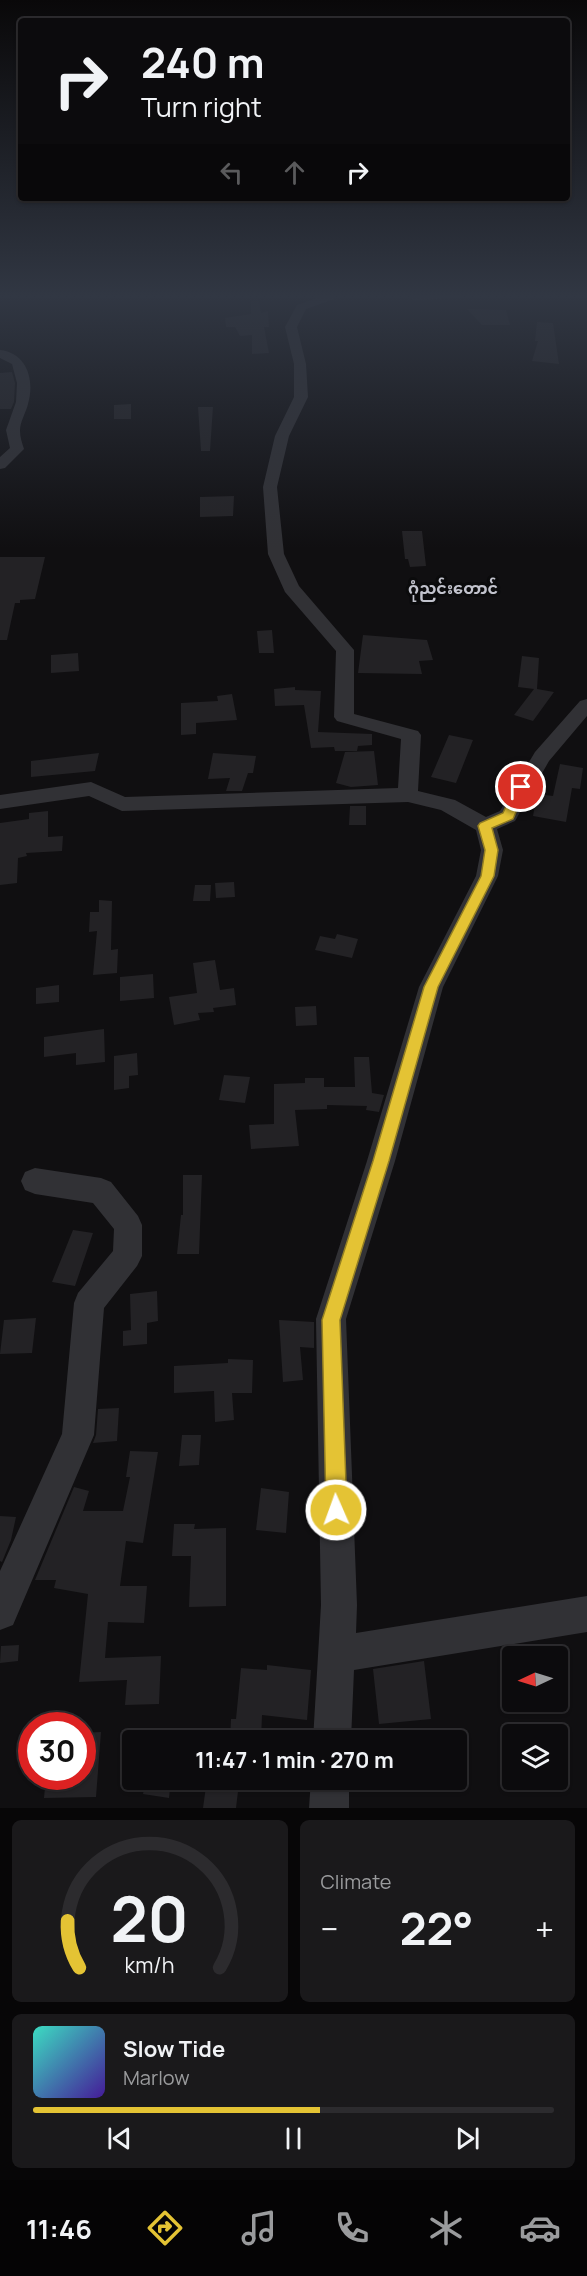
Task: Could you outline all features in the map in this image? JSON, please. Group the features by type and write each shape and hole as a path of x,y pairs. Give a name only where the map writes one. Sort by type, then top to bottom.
{"street":[{"path":"0,465 17,449 13,430 24,397 23,379"},
{"path":"300,379 301,397 282,436 270,487 276,554 291,588 345,650 344,717 411,735 408,795"},
{"path":"485,826 508,816 521,787 547,747 587,705"},
{"path":"0,802 91,789 122,804 408,795 448,805 485,826 492,850 487,876 431,987 381,1161 331,1320 339,1605 333,1730"},
{"path":"0,1612 78,1435 89,1303 128,1256 128,1225 101,1191 35,1180"},
{"path":"337,1654 587,1614"},
{"path":"329,1808 330,1790"}],"building":[{"path":"0,379 14,379 14,402 11,409 0,409"},
{"path":"131,404 131,419 114,419 114,405"},
{"path":"198,407 213,407 210,451 201,451"},
{"path":"234,496 233,516 200,517 200,497"},
{"path":"402,531 422,531 426,566 410,567 408,559 405,559"},
{"path":"0,557 45,557 35,599 20,600 20,603 15,603 7,640 0,640"},
{"path":"272,630 274,653 259,653 257,631"},
{"path":"363,635 427,640 433,660 419,661 422,674 358,673"},
{"path":"78,653 79,671 51,673 51,655"},
{"path":"522,656 539,658 537,689 554,692 533,721 514,715 534,689 518,687"},
{"path":"295,687 295,690 321,691 318,732 372,734 372,745 358,746 357,751 335,751 334,747 311,748 304,705 275,706 274,689"},
{"path":"232,694 237,720 196,723 196,734 181,735 181,703 218,701 217,696"},
{"path":"449,735 473,740 456,783 431,777"},
{"path":"374,751 378,785 351,787 336,783 345,752"},
{"path":"99,753 95,771 31,777 31,761"},
{"path":"213,753 256,756 253,773 248,773 242,791 226,791 230,778 208,779"},
{"path":"560,764 583,768 580,789 572,788 566,822 533,816 537,794 553,796"},
{"path":"350,806 366,806 366,825 349,825"},
{"path":"48,811 48,837 63,836 62,851 26,853 27,856 18,858 17,883 0,885 0,823 29,819 29,813"},
{"path":"234,882 235,897 216,898 215,883"},
{"path":"195,885 211,885 210,901 193,901"},
{"path":"99,900 112,901 111,950 118,949 117,973 93,975 97,931 89,932 90,912 99,912"},
{"path":"337,934 358,939 352,958 315,950 320,936 335,939"},
{"path":"215,960 220,990 234,988 236,1005 213,1008 214,1012 198,1013 200,1020 174,1025 169,997 197,993 193,963"},
{"path":"153,974 154,998 120,1001 120,977"},
{"path":"59,985 59,1002 36,1004 36,988"},
{"path":"316,1006 317,1025 296,1026 295,1007"},
{"path":"104,1029 105,1062 76,1065 76,1053 44,1057 44,1037"},
{"path":"137,1053 138,1075 129,1076 129,1088 114,1090 114,1056"},
{"path":"354,1057 369,1057 372,1093 384,1095 379,1112 366,1110 367,1106 327,1105 327,1109 295,1110 299,1146 251,1149 249,1125 274,1124 274,1084 305,1083 305,1078 324,1078 324,1087 355,1087"},
{"path":"224,1075 250,1077 245,1103 219,1100"},
{"path":"183,1175 202,1175 199,1254 177,1254 181,1215 183,1215"},
{"path":"73,1230 93,1233 75,1286 52,1282"},
{"path":"157,1291 158,1321 147,1323 147,1344 123,1346 123,1331 131,1330 130,1294"},
{"path":"36,1318 32,1353 0,1354 4,1320"},
{"path":"279,1320 314,1322 314,1348 300,1347 303,1380 283,1382"},
{"path":"228,1359 253,1360 252,1393 232,1393 234,1420 215,1422 214,1391 174,1393 174,1366 228,1363"},
{"path":"119,1408 117,1441 93,1443 96,1435 98,1409"},
{"path":"182,1435 201,1435 199,1465 179,1466"},
{"path":"130,1451 158,1452 143,1543 126,1541 120,1586 147,1586 144,1623 108,1622 105,1658 161,1656 159,1704 125,1705 127,1680 79,1682 88,1594 54,1588 56,1580 35,1580 74,1487 89,1491 83,1511 123,1511 130,1477 126,1477"},
{"path":"261,1488 289,1492 286,1533 256,1530"},
{"path":"0,1516 16,1517 11,1540 2,1562 0,1561"},
{"path":"174,1524 195,1524 194,1529 226,1528 226,1606 189,1607 191,1556 172,1556"},
{"path":"19,1645 18,1661 0,1663 1,1646"},
{"path":"424,1661 431,1719 379,1724 373,1669"},
{"path":"267,1665 311,1670 307,1720 262,1715 261,1730 230,1730 231,1719 236,1719 241,1668 267,1670"},
{"path":"96,1732 101,1732 96,1797 44,1798 45,1790 96,1790"},
{"path":"144,1790 170,1790 169,1798 143,1794"},
{"path":"205,1790 238,1790 236,1808 203,1808"}],"district":[{"name":"ဂုံညင်းတောင်","path":"453,588"}],"route":[{"path":"336,1510 331,1320 381,1161 431,987 487,876 492,850 485,826 508,816 521,787"}]}
